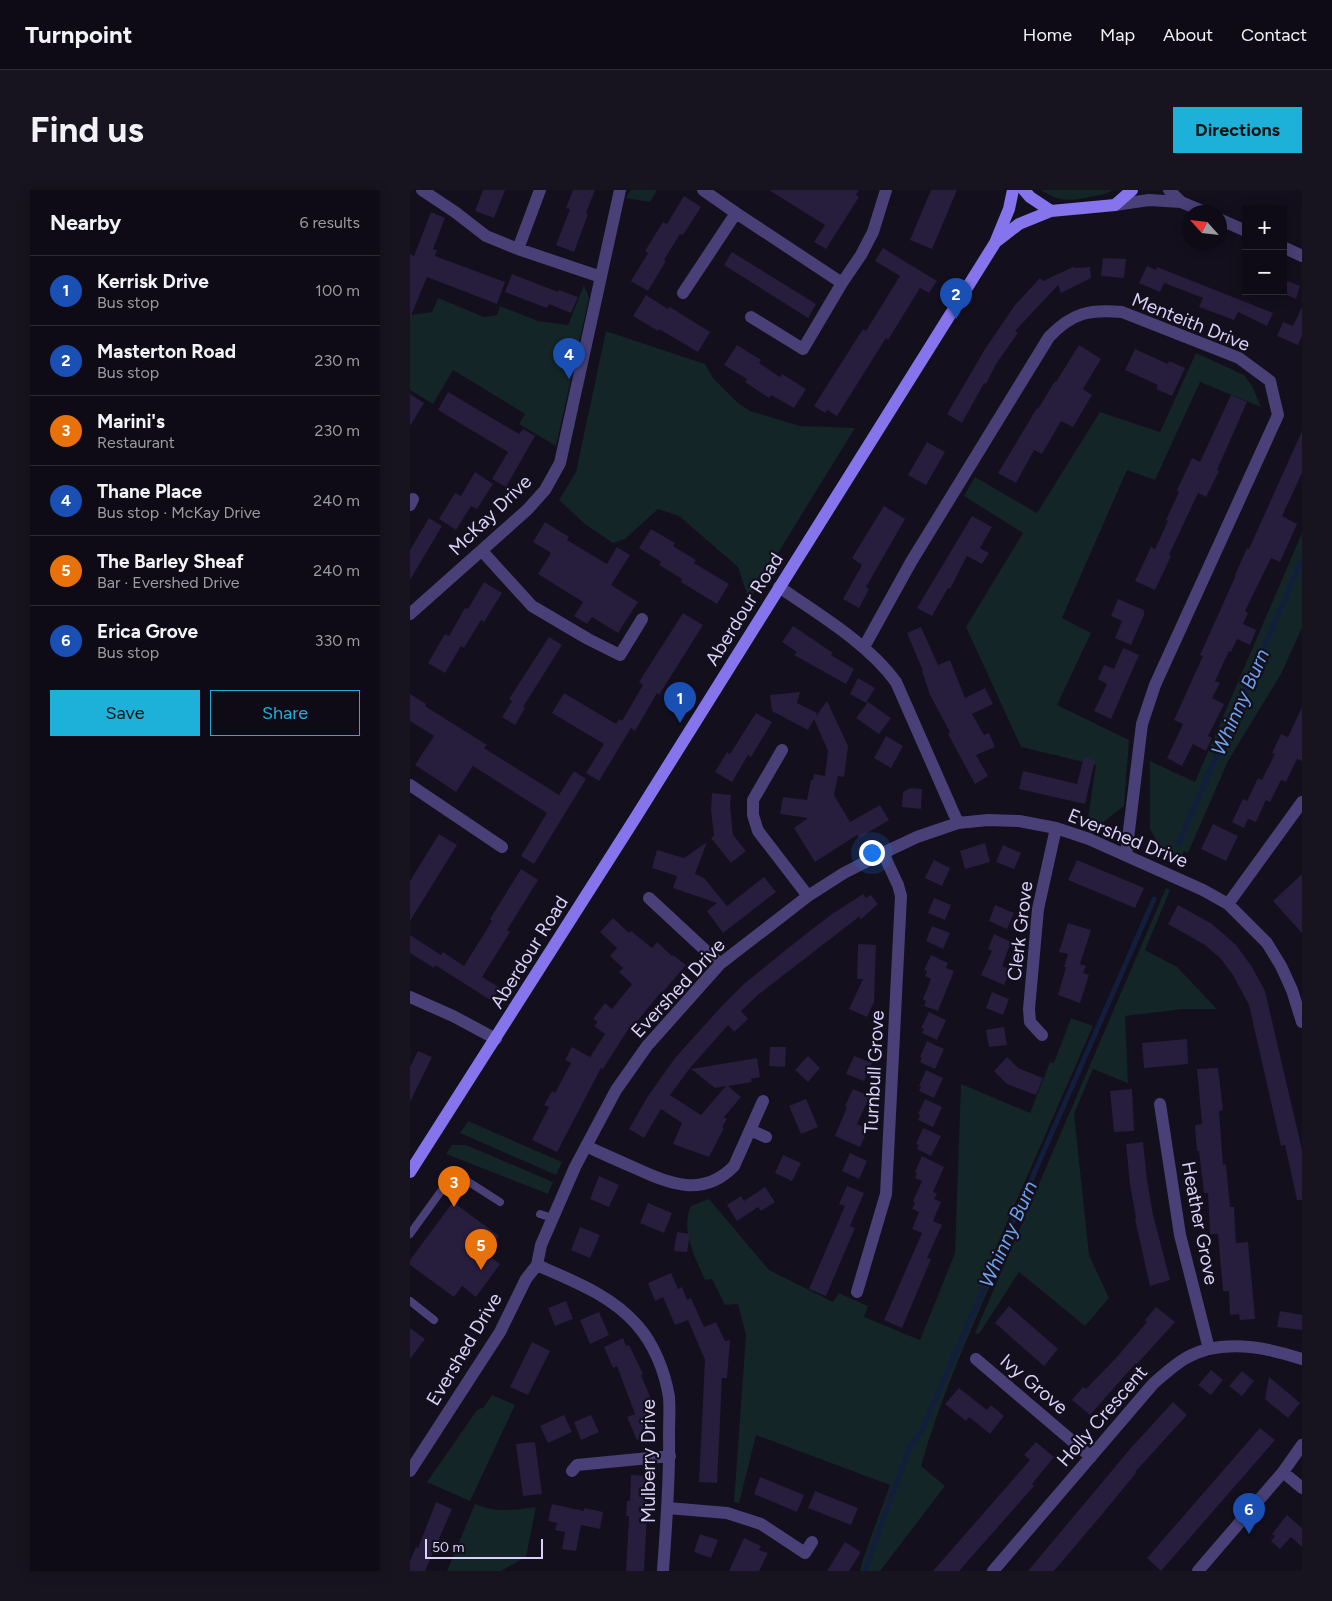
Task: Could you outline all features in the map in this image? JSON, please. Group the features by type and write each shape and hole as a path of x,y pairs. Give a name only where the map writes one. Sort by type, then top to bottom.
{"main road":[{"name":"Aberdour Road","path":"410,1172 496,1039 995,243 1009,209 1013,190"},
{"path":"1024,190 1030,197 1051,211"},
{"path":"1115,205 1132,190"},
{"name":"Aberdour Road","path":"995,243 1019,224 1051,211 1115,205"}],"street":[{"path":"422,190 486,236 601,277"},
{"path":"518,249 540,190"},
{"name":"McKay Drive","path":"410,614 527,510 545,490 560,463 620,190"},
{"path":"703,190 842,283"},
{"path":"751,317 803,349 842,283 862,255 873,232 886,190"},
{"path":"1169,190 1182,202 1189,205"},
{"path":"1115,205 1150,200 1182,202"},
{"path":"683,293 736,213"},
{"path":"1227,222 1242,229"},
{"path":"1287,250 1302,256"},
{"name":"Menteith Drive","path":"864,647 911,562 1049,337 1059,326 1072,317 1086,312 1122,312 1239,358 1270,381 1278,414 1155,684 1142,724 1126,855"},
{"path":"482,551 532,606 588,639 620,655 642,618"},
{"path":"779,586 864,647 887,670 896,682 958,823"},
{"path":"782,750 753,800 752,815 758,830 808,896"},
{"path":"410,785 502,847"},
{"path":"1228,904 1302,802"},
{"name":"Evershed Drive","path":"410,1471 500,1332 526,1280 537,1265 546,1216 616,1090 647,1046 720,964 808,896 844,873 883,853 917,837 958,823 988,820 1019,821 1056,828 1089,839 1203,890 1228,904 1267,943 1292,990 1302,1022"},
{"name":"Clerk Grove","path":"1042,1035 1030,1022 1029,1008 1038,909 1056,828"},
{"name":"Turnbull Grove","path":"857,1292 886,1194 901,896 883,853"},
{"path":"649,898 720,964"},
{"path":"410,997 453,1016 496,1039"},
{"path":"586,1146 669,1183 688,1186 708,1183 726,1174 734,1166 764,1101"},
{"name":"Heather Grove","path":"1160,1104 1180,1236 1209,1349"},
{"path":"750,1130 766,1137"},
{"name":"Mulberry Drive","path":"537,1265 592,1290 616,1306 637,1325 652,1347 663,1372 669,1397 670,1456 663,1571"},
{"name":"Holly Crescent","path":"993,1571 1160,1377 1187,1357 1209,1349 1252,1347 1276,1351 1302,1359"},
{"name":"Ivy Grove","path":"976,1360 1091,1457"},
{"path":"1198,1571 1283,1472 1302,1445"},
{"path":"572,1471 577,1465 670,1456"},
{"path":"1283,1472 1302,1488"},
{"path":"668,1508 726,1513 761,1524 805,1552"}],"lane":[{"path":"410,1234 452,1176 461,1177 500,1202"},
{"path":"410,1301 434,1320"}],"shaded area":[{"path":"631,190 657,190 650,202 626,198"},
{"path":"1041,190 1113,190 1102,195 1064,200 1053,197"},
{"path":"584,285 589,298 556,446 519,424 525,414 453,370 433,404 410,390 410,315 432,312 438,298 484,317 497,315 500,306 538,321 568,325"},
{"path":"606,331 705,364 713,378 738,403 750,411 800,426 855,428 749,600 738,567 679,516 658,509 625,539 613,543 585,524 559,500 576,472"},
{"path":"1196,353 1244,375 1252,386 1261,407 1200,382 1155,480 1127,470 1062,618 1091,633 1057,705 1129,740 1124,806 1097,827 1087,825 1096,765 1021,747 966,627 1023,533 964,496 975,477 1037,513 1100,412 1160,432"},
{"path":"1302,533 1302,628 1281,674 1228,761 1188,853 1184,851 1181,858 1160,847 1150,829 1150,761 1195,782"},
{"path":"1166,888 1170,890 1145,950 1177,967 1217,1009 1183,1009 1125,1016 1128,1083 1093,1069 1074,1114 1089,1255 1109,1298 1085,1326 1019,1272 979,1334 975,1333"},
{"path":"1071,1018 1093,1026 983,1277 992,1281 945,1395 921,1466 945,1486 880,1571 860,1571 890,1485 756,1435 739,1503 734,1502 746,1335 738,1304 725,1305 712,1279 705,1280 697,1262 688,1234 687,1224 691,1206 709,1199 769,1270 833,1302 839,1293 868,1306 864,1317 920,1340 955,1253 961,1084 1030,1113 1050,1062 1054,1063"},
{"path":"468,1121 562,1162 556,1175 460,1133"},
{"path":"452,1145 466,1145 553,1182 548,1194 446,1154"},
{"path":"492,1395 515,1405 470,1501 427,1482 477,1410 484,1407"},
{"path":"475,1504 498,1510 536,1507 526,1557 501,1571 447,1571"}],"building":[{"path":"483,190 505,190 494,218 475,211"},
{"path":"573,190 595,190 574,252 556,245 570,209 566,208"},
{"path":"769,190 859,190 856,195 859,197 826,249 814,242 825,225"},
{"path":"931,190 957,190 932,249 910,240"},
{"path":"684,196 701,207 683,235 680,234 648,291 631,281 648,253 645,251 663,222 667,224"},
{"path":"431,212 445,218 433,249 437,250 435,256 505,282 497,304 427,277 410,318 410,254 414,256"},
{"path":"883,248 937,281 929,293 920,288 837,416 827,410 825,413 814,406 863,329 866,331 900,276 875,261"},
{"path":"732,252 816,304 808,318 724,265"},
{"path":"1103,258 1126,259 1124,278 1101,276"},
{"path":"1075,266 1074,268 1090,267 1091,278 1061,293 1058,285 1015,331 1018,333 996,364 986,384 984,383 962,423 947,414 985,349 1015,305 1040,278 1043,281"},
{"path":"1147,266 1156,270 1157,267 1273,313 1267,326 1238,312 1234,320 1199,307 1203,298 1164,283 1160,292 1139,283"},
{"path":"512,274 558,292 559,290 578,297 571,313 549,304 547,308 505,292"},
{"path":"1287,281 1300,286 1296,299 1287,295"},
{"path":"646,295 668,309 670,307 710,332 698,352 633,316"},
{"path":"1302,307 1302,336 1298,345 1277,336 1283,322 1293,326"},
{"path":"737,345 761,360 759,363 780,377 782,374 806,389 794,408 771,395 769,398 745,382 747,379 724,365"},
{"path":"1079,345 1101,359 1083,389 1092,395 1073,427 1061,421 1042,454 1034,450 1016,483 998,473 1037,408"},
{"path":"1135,349 1168,364 1169,361 1185,368 1172,396 1156,389 1158,385 1125,370"},
{"path":"448,392 519,434 523,429 535,436 506,487 492,479 508,452 438,410"},
{"path":"410,394 424,403 410,426"},
{"path":"1231,395 1247,402 1217,470 1219,471 1206,497 1198,493 1155,590 1135,581 1151,547 1155,549 1168,521 1166,520 1179,492 1177,490 1192,458 1200,462"},
{"path":"1302,431 1302,473 1282,516 1297,524 1280,562 1271,558 1245,611 1248,613 1243,624 1256,630 1250,645 1237,639 1231,652 1229,651 1215,681 1220,683 1212,698 1224,704 1208,736 1212,738 1206,751 1193,744 1182,766 1167,758 1183,724 1174,720 1203,656 1200,655 1235,575 1247,548 1249,549"},
{"path":"927,442 945,452 926,485 908,475"},
{"path":"475,472 493,484 477,509 471,506 456,530 439,519 455,493 461,496"},
{"path":"884,506 905,519 866,587 869,589 859,608 843,599 862,565 852,558"},
{"path":"972,516 992,527 980,548 989,553 982,564 967,556 950,589 948,588 932,616 917,608"},
{"path":"429,518 442,526 410,580 410,550"},
{"path":"545,522 569,537 567,540 607,564 617,547 630,555 611,585 638,602 618,633 592,617 587,624 574,616 583,602 538,574 551,553 533,542"},
{"path":"651,529 675,543 673,546 696,560 694,563 729,584 717,604 681,582 682,579 659,565 661,562 639,548"},
{"path":"484,582 502,593 484,622 481,620 464,648 461,646 445,673 428,663 445,634 449,636 465,608 468,609"},
{"path":"1118,599 1144,610 1144,615 1131,645 1115,638 1122,621 1111,616"},
{"path":"683,613 703,625 659,695 657,693 635,731 631,728 599,781 586,773 604,744 552,713 564,693 616,724 619,719 622,721 643,685 639,682"},
{"path":"793,626 833,653 831,655 854,669 846,684 794,655 797,652 782,642"},
{"path":"921,627 938,665 950,660 965,698 985,688 993,704 972,714 984,735 989,733 995,747 976,755 988,776 975,784 948,734 950,732 930,695 923,671 907,633"},
{"path":"549,637 562,645 523,707 525,708 515,725 502,717 512,701 509,699"},
{"path":"1123,648 1139,655 1111,719 1094,711 1107,684 1098,679 1104,665 1114,669"},
{"path":"858,678 875,688 866,703 850,694"},
{"path":"800,692 797,703 817,713 816,716 827,701 848,746 844,777 838,776 834,795 850,822 880,805 889,820 859,838 857,835 815,862 794,828 808,818 780,814 783,797 807,800 814,774 825,776 828,751 814,719 808,730 772,711 770,695"},
{"path":"410,694 426,704 425,706 487,745 484,748 559,795 574,771 586,779 534,864 521,856 547,813 473,766 456,792 415,765 434,736 410,721"},
{"path":"868,702 891,718 879,734 856,718"},
{"path":"1302,707 1302,761 1297,759 1286,782 1281,780 1270,802 1266,800 1256,822 1248,819 1244,828 1232,822 1243,799 1247,801 1258,778 1262,780 1275,754 1272,753 1281,734 1288,737"},
{"path":"756,713 772,722 751,757 748,755 732,782 715,772 727,752 730,754"},
{"path":"886,736 903,746 891,768 874,758"},
{"path":"1084,757 1095,760 1085,804 1019,789 1023,771 1077,784"},
{"path":"910,788 922,789 921,809 902,807 903,792"},
{"path":"712,793 731,795 733,835 746,851 731,863 711,838 714,836 711,810"},
{"path":"1213,824 1238,836 1226,861 1201,849"},
{"path":"439,834 457,845 410,921 410,881"},
{"path":"707,842 695,874 704,878 727,906 764,877 776,892 723,933 707,911 717,903 673,888 677,876 652,868 657,850 684,858"},
{"path":"985,843 990,862 965,869 960,851"},
{"path":"1003,845 1021,853 1014,869 996,862"},
{"path":"934,860 950,868 942,886 925,878"},
{"path":"1077,860 1144,888 1135,908 1068,880"},
{"path":"521,869 538,880 507,930 510,932 482,977 500,988 492,1001 435,965 434,968 410,953 410,935 441,955 443,952 464,966"},
{"path":"1302,874 1302,933 1273,901"},
{"path":"863,894 866,898 871,895 878,904 860,920 860,916 759,994 741,1011 748,1019 734,1032 728,1025 690,1068 670,1095 701,1115 726,1086 715,1088 691,1069 757,1058 760,1077 751,1079 752,1082 728,1086 741,1097 724,1117 727,1119 722,1127 724,1128 709,1157 673,1144 682,1123 661,1109 644,1138 629,1129 648,1096 675,1058 720,1008 745,983 802,937 832,914"},
{"path":"934,898 951,905 945,920 928,913"},
{"path":"995,905 1014,913 1007,929 989,921"},
{"path":"1178,905 1212,924 1236,945 1252,967 1265,991 1302,1150 1302,1200 1297,1200 1285,1145 1281,1146 1249,1005 1233,975 1221,959 1205,945 1168,924"},
{"path":"613,918 629,933 631,931 652,948 657,942 672,956 686,965 631,1029 629,1028 603,1069 601,1068 557,1152 532,1140 549,1107 544,1105 552,1091 555,1093 571,1063 565,1060 572,1047 590,1057 605,1034 594,1026 598,1022 593,1019 605,1003 612,1009 632,984 619,972 623,968 610,956 617,948 600,932"},
{"path":"1068,923 1091,930 1080,964 1086,966 1083,973 1089,975 1080,1003 1058,995 1068,954 1059,952"},
{"path":"932,926 950,933 943,949 926,941"},
{"path":"994,934 1011,942 1002,966 1011,970 1004,985 981,975 992,951 988,949"},
{"path":"858,944 876,945 874,1002 867,1017 849,1009 863,979 857,979"},
{"path":"931,955 948,963 946,968 954,971 938,1011 924,1006 926,1001 923,999 931,979 925,976 927,971 924,970"},
{"path":"992,992 1009,999 1003,1015 986,1008"},
{"path":"929,1012 946,1020 937,1040 922,1033 924,1029 921,1028"},
{"path":"1004,1027 1007,1045 989,1047 986,1030"},
{"path":"1187,1039 1188,1064 1144,1068 1142,1043"},
{"path":"927,1041 944,1049 935,1069 920,1062 922,1058 920,1057"},
{"path":"770,1047 786,1047 785,1067 769,1066"},
{"path":"418,1051 432,1057 410,1102 410,1067"},
{"path":"808,1056 820,1068 808,1082 795,1070"},
{"path":"854,1056 872,1063 864,1081 846,1074"},
{"path":"1007,1057 1018,1068 1043,1078 1036,1095 1007,1084 994,1071"},
{"path":"1218,1068 1223,1110 1219,1111 1223,1165 1226,1164 1230,1207 1234,1207 1236,1243 1248,1242 1255,1319 1240,1320 1239,1314 1230,1315 1229,1291 1223,1291 1218,1234 1210,1234 1208,1193 1204,1193 1199,1151 1197,1151 1195,1125 1202,1124 1197,1069"},
{"path":"926,1070 943,1078 934,1098 919,1091 921,1087 919,1086"},
{"path":"853,1089 870,1096 857,1124 868,1129 860,1147 835,1136"},
{"path":"1132,1089 1134,1131 1114,1132 1110,1091"},
{"path":"806,1099 818,1127 801,1134 789,1106"},
{"path":"925,1099 942,1107 933,1127 918,1120 920,1115 918,1114"},
{"path":"923,1128 941,1136 931,1156 917,1149 919,1145 916,1144"},
{"path":"1143,1142 1153,1215 1170,1280 1150,1286 1135,1219 1126,1144"},
{"path":"850,1153 867,1161 859,1179 842,1171"},
{"path":"783,1155 801,1163 792,1181 775,1173"},
{"path":"922,1156 944,1167 933,1192 937,1194 934,1199 941,1202 933,1221 942,1225 927,1258 931,1259 902,1328 884,1320 922,1233 912,1229 919,1212 912,1209 915,1203 913,1201 922,1181 915,1178 917,1173 915,1172"},
{"path":"599,1176 619,1185 609,1207 590,1199"},
{"path":"847,1186 864,1193 850,1226 855,1228 826,1296 809,1289 845,1206 839,1204"},
{"path":"765,1187 775,1202 761,1211 758,1207 737,1221 727,1205 741,1196 744,1201"},
{"path":"453,1202 499,1236 486,1254 500,1264 476,1297 462,1286 454,1297 410,1265 410,1260"},
{"path":"648,1203 672,1213 664,1233 640,1223"},
{"path":"580,1227 600,1235 590,1258 571,1250"},
{"path":"677,1232 690,1234 687,1252 674,1251"},
{"path":"671,1273 678,1289 682,1287 687,1300 691,1298 704,1327 716,1322 725,1341 730,1340 727,1378 722,1378 717,1483 699,1482 705,1360 688,1320 675,1325 663,1297 655,1301 648,1283"},
{"path":"566,1301 573,1319 555,1326 548,1308"},
{"path":"1009,1306 1058,1349 1044,1366 995,1323"},
{"path":"1156,1307 1175,1322 1090,1415 1072,1400 1083,1387 1086,1389 1115,1359 1147,1322 1145,1320"},
{"path":"1280,1311 1302,1315 1302,1330 1277,1327"},
{"path":"599,1312 609,1335 590,1344 580,1320"},
{"path":"410,1328 425,1339 410,1359"},
{"path":"623,1338 626,1346 629,1345 643,1374 641,1375 651,1399 643,1402 656,1433 637,1440 627,1417 635,1414 617,1366 613,1368 604,1347"},
{"path":"532,1342 550,1351 528,1395 510,1387"},
{"path":"1211,1370 1223,1380 1211,1395 1198,1385"},
{"path":"1242,1371 1254,1381 1242,1396 1229,1386"},
{"path":"1269,1377 1300,1403 1288,1418 1265,1399"},
{"path":"959,1388 987,1410 991,1405 1004,1416 990,1434 969,1417 966,1421 945,1404"},
{"path":"1173,1402 1187,1415 1135,1472 1054,1571 1028,1571 1130,1449"},
{"path":"564,1415 572,1432 548,1443 540,1426"},
{"path":"591,1415 599,1432 581,1440 574,1422"},
{"path":"1260,1428 1275,1440 1161,1571 1147,1558"},
{"path":"535,1442 542,1494 523,1496 516,1444"},
{"path":"1036,1442 1054,1457 1032,1484 1034,1486 959,1571 933,1571 1030,1460 1024,1455"},
{"path":"631,1475 649,1476 644,1571 626,1571 629,1516 626,1516 627,1501 630,1501"},
{"path":"760,1477 804,1495 797,1512 754,1494"},
{"path":"815,1491 858,1508 851,1525 808,1508"},
{"path":"436,1502 452,1509 425,1571 410,1571 410,1561 416,1547 418,1548"},
{"path":"552,1504 584,1511 584,1508 603,1512 600,1529 581,1525 576,1551 562,1549 565,1532 555,1530 557,1523 548,1521"},
{"path":"1287,1515 1302,1528 1302,1547 1291,1537 1280,1549 1271,1541 1275,1536 1272,1534"},
{"path":"700,1534 718,1540 711,1558 694,1552"},
{"path":"744,1538 761,1546 759,1550 768,1553 759,1571 729,1571"},
{"path":"845,1542 861,1552 849,1571 827,1571"}],"waterway":[{"name":"Whinny Burn","path":"1178,844 1302,560"},
{"name":"Whinny Burn","path":"866,1571 909,1448 921,1432 1154,899"}],"place":[{"name":"Masterton Road","path":"956,319"},
{"name":"Thane Place","path":"569,379"},
{"name":"Kerrisk Drive","path":"680,723"},
{"name":"Marini's","path":"454,1207"},
{"name":"The Barley Sheaf","path":"481,1270"},
{"name":"Erica Grove","path":"1249,1534"}]}
